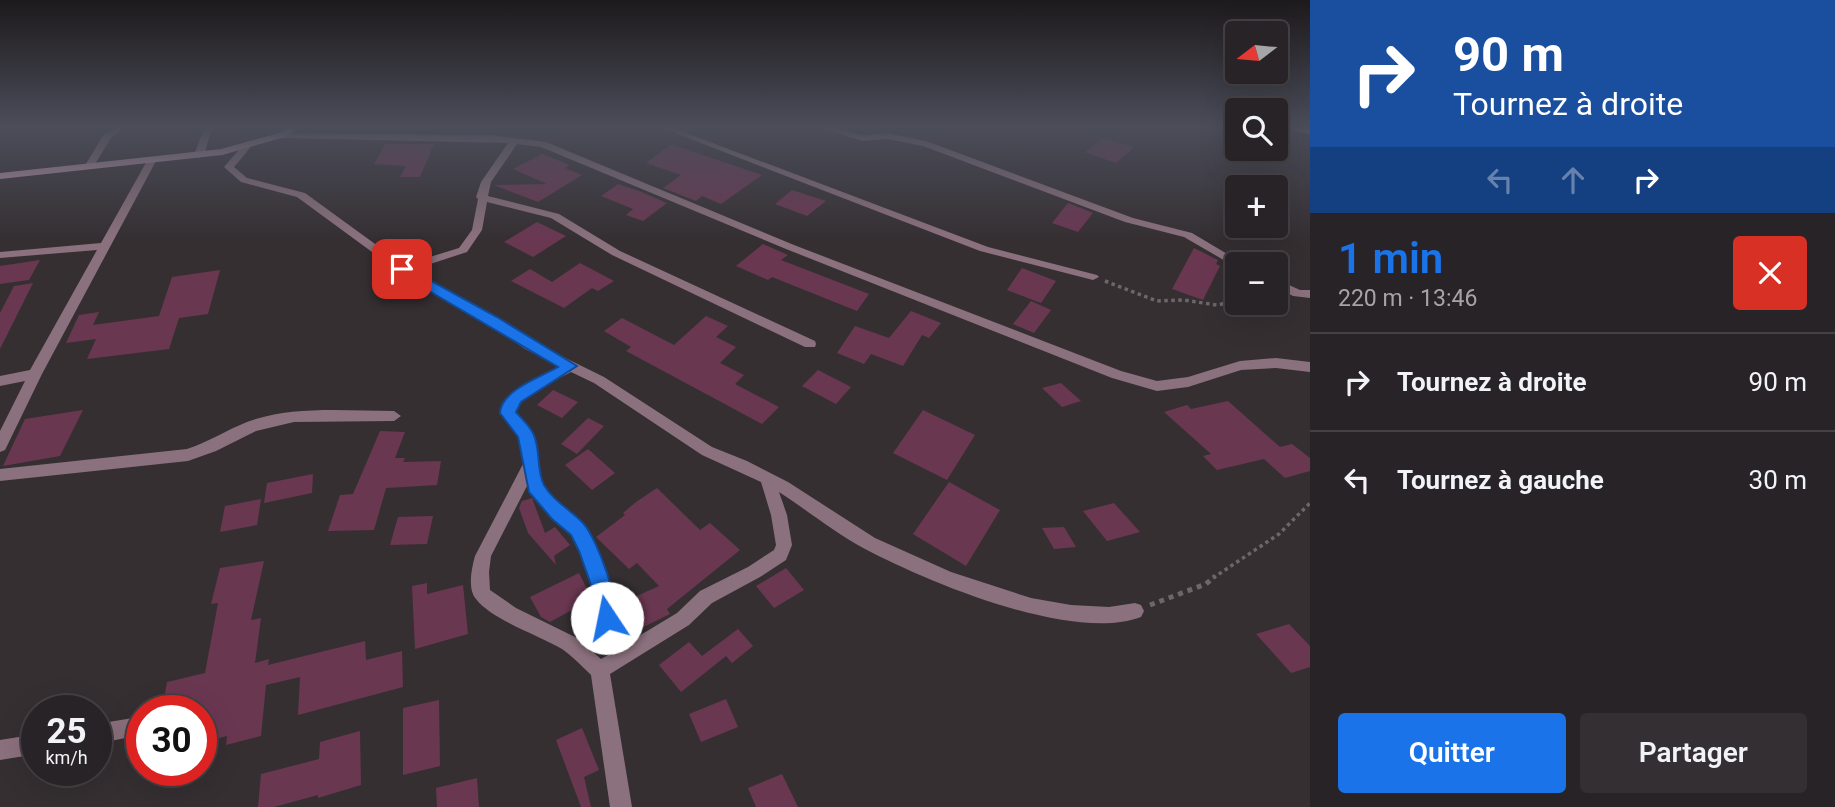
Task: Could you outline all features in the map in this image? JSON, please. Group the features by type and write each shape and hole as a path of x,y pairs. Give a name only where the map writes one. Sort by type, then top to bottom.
{"street":[{"path":"0,176 103,166"},
{"path":"0,446 35,374 149,166"},
{"path":"230,166 234,173 244,180 301,195 402,269 492,320 530,346 599,380 706,451 767,477 869,543 957,582 1031,606 1071,613 1110,615 1135,611"},
{"path":"402,269 463,250 477,230 481,197 486,182 497,166"},
{"path":"595,166 781,243 1135,380 1157,386 1188,382 1240,366 1276,363 1310,367"},
{"path":"765,166 984,249 1093,277"},
{"path":"984,166 1129,220 1188,235 1225,256"},
{"path":"481,197 555,216 616,253 810,344"},
{"path":"0,255 106,246"},
{"path":"1288,288 1297,293 1310,294"},
{"path":"570,366 516,398 508,407 508,413 526,435 535,487 552,507 577,529 588,551 600,582 618,659"},
{"path":"0,381 35,374"},
{"path":"0,475 188,455 211,447 252,426 293,417 394,416"},
{"path":"531,464 483,556 480,572 482,594 510,614 570,644 600,670 621,807"},
{"path":"600,670 683,619 706,597 764,567 780,555 784,545 779,515 767,477"},
{"path":"0,750 21,747"}],"path":[{"path":"1093,277 1157,301 1183,300 1208,305 1225,303"},
{"path":"1135,611 1206,584 1224,568 1279,534 1310,503"}],"building":[{"path":"401,166 425,166 420,177 400,177 406,166"},
{"path":"519,166 569,166 565,168 582,175 538,202 494,185 547,184 513,169"},
{"path":"654,166 734,166 762,175 721,204 702,196 696,201 663,188 681,175"},
{"path":"618,184 667,203 643,221 626,215 633,209 601,196"},
{"path":"792,190 826,201 807,216 775,204"},
{"path":"1068,203 1093,213 1078,232 1052,223"},
{"path":"537,222 566,236 533,257 504,242"},
{"path":"763,244 788,255 781,260 869,294 857,311 772,277 768,280 736,266"},
{"path":"1194,248 1218,260 1216,264 1220,266 1203,300 1172,289"},
{"path":"40,260 29,280 0,284 0,266"},
{"path":"580,263 614,281 598,291 592,288 564,308 511,281 530,269 552,282"},
{"path":"1022,268 1056,281 1041,303 1007,290"},
{"path":"220,270 208,314 179,318 169,349 87,359 96,339 66,343 79,315 99,312 93,325 159,316 172,277"},
{"path":"33,283 0,349 0,313 14,286"},
{"path":"1031,301 1051,310 1034,333 1013,324"},
{"path":"911,311 941,323 929,338 922,335 903,366 871,354 864,364 837,353 855,326 889,338"},
{"path":"706,316 728,326 716,337 736,347 720,363 744,375 735,384 779,407 762,424 626,351 631,347 604,331 622,318 674,345"},
{"path":"818,370 851,387 836,404 802,386"},
{"path":"1061,383 1081,401 1062,407 1042,388"},
{"path":"553,390 578,402 562,418 537,405"},
{"path":"1228,401 1280,447 1292,444 1310,458 1310,471 1285,478 1264,459 1217,470 1203,456 1211,454 1164,412 1187,405 1191,409"},
{"path":"83,410 60,456 3,466 25,419"},
{"path":"923,410 975,435 947,480 893,453"},
{"path":"588,418 604,426 577,454 561,444"},
{"path":"380,431 405,432 395,458 405,458 403,462 441,461 437,485 386,488 374,530 328,531 340,495 353,494"},
{"path":"588,449 615,473 592,490 565,465"},
{"path":"313,474 312,493 264,503 267,483"},
{"path":"949,482 1000,510 966,566 913,534"},
{"path":"657,488 700,530 710,523 740,550 667,609 670,614 625,636 617,605 659,586 637,563 629,569 596,537 625,515 623,513 636,502"},
{"path":"532,498 545,533 555,527 570,545 554,556 556,565 528,533 519,508 522,501"},
{"path":"261,499 257,525 220,532 225,506"},
{"path":"1114,503 1140,532 1107,541 1083,511"},
{"path":"433,516 427,544 390,545 398,517"},
{"path":"1064,527 1076,547 1054,549 1042,528"},
{"path":"264,561 251,620 261,618 255,663 269,659 268,665 365,641 366,660 402,651 403,687 298,715 300,677 266,685 261,736 226,745 227,736 217,739 217,695 165,695 167,682 205,673 218,603 211,604 220,568"},
{"path":"786,568 804,590 774,608 756,586"},
{"path":"579,573 592,599 550,622 541,617 530,597"},
{"path":"427,583 427,594 463,585 468,634 415,649 412,586"},
{"path":"1289,624 1310,646 1310,667 1291,673 1256,634"},
{"path":"738,629 753,646 732,663 726,656 681,692 659,665 689,642 702,656"},
{"path":"726,699 738,727 701,742 689,714"},
{"path":"439,700 440,766 403,775 403,708"},
{"path":"582,728 599,770 584,777 591,807 581,807 556,740"},
{"path":"360,731 361,785 318,798 318,795 274,807 258,807 261,774 319,759 320,742"},
{"path":"782,774 798,807 756,807 748,788"},
{"path":"477,778 479,807 437,807 436,788"}],"route":[{"path":"402,269 492,320 530,346 570,366 516,398 508,407 508,413 526,435 535,487 559,514 577,529 588,551 600,582 607,618"}]}
